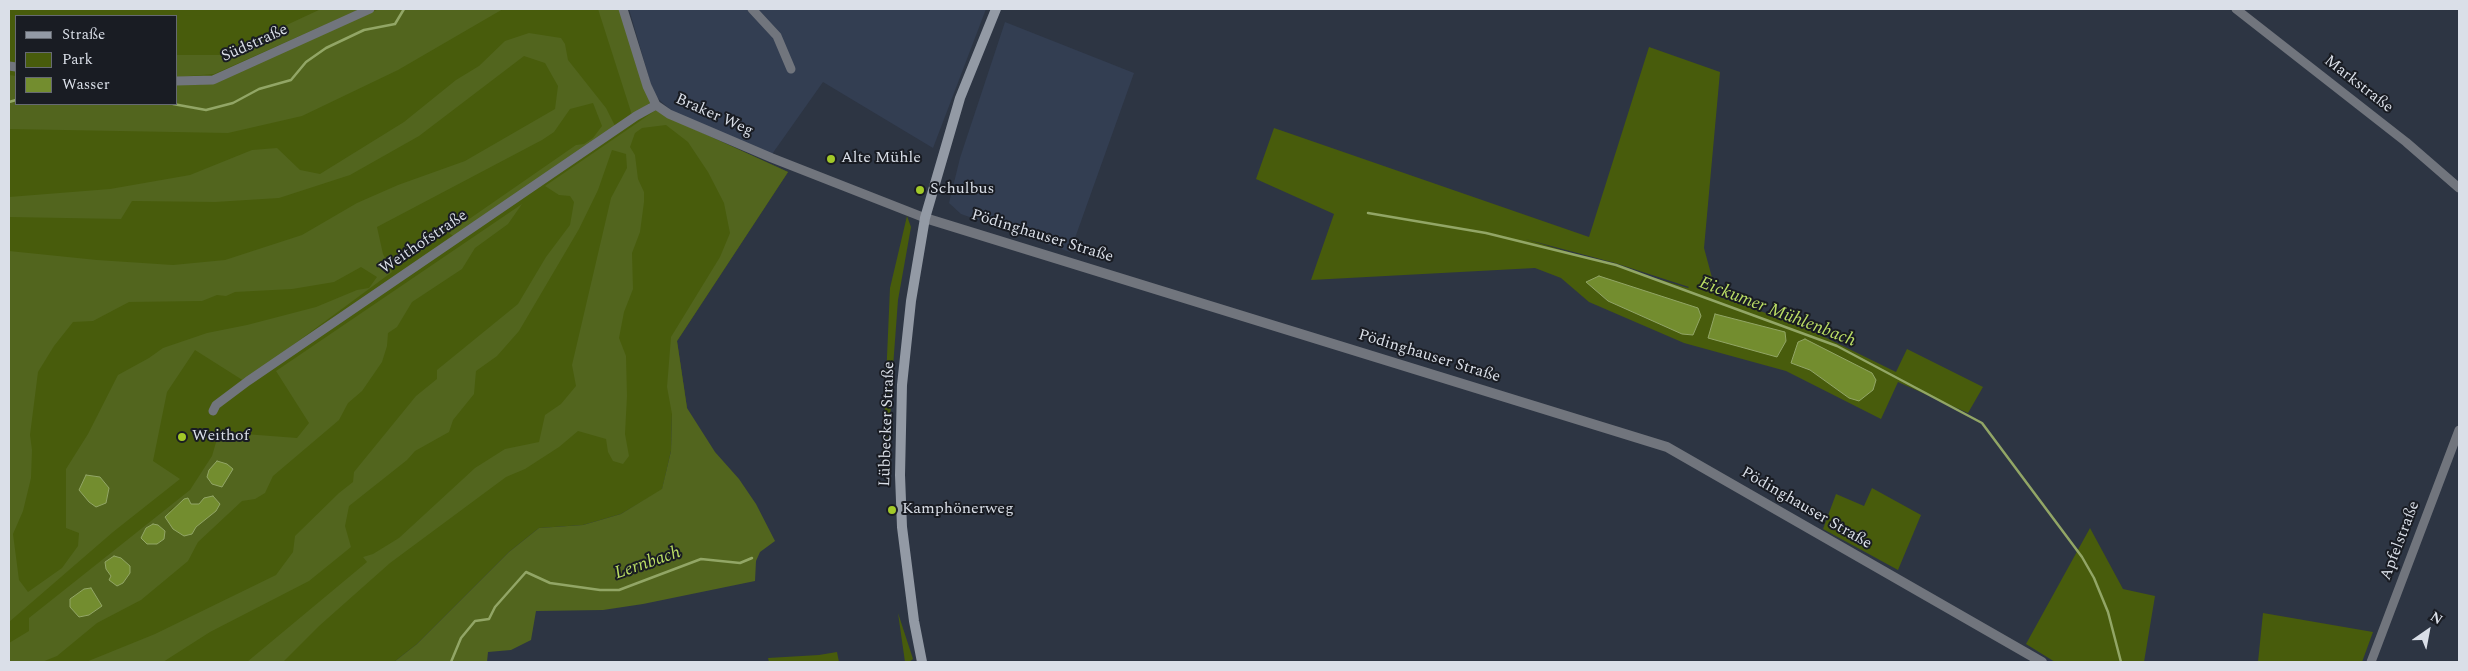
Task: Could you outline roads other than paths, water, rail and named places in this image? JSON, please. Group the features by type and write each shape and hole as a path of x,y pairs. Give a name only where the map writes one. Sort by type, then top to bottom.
{"main road":[{"name":"Lübbecker Straße","path":"922,662 914,621 902,527 900,427 911,301 925,218 960,98 996,9"}],"street":[{"name":"Südstraße","path":"178,81 213,80 370,9"},
{"name":"Braker Weg","path":"623,9 646,86 656,105 678,118 772,158"},
{"path":"752,9 777,36 791,69"},
{"name":"Markstraße","path":"2236,9 2406,142 2459,188"},
{"name":"Weithofstraße","path":"213,410 216,405 248,381 636,116 656,105"},
{"name":"Pödinghauser Straße","path":"772,158 925,218 1667,447 2042,662"},
{"name":"Apfelstraße","path":"2371,662 2459,430"}],"water":[{"path":"1599,276 1698,308 1701,316 1693,335 1682,334 1608,301 1586,282"},
{"path":"1715,314 1785,332 1786,341 1777,357 1708,338"},
{"path":"1805,339 1872,373 1876,380 1873,390 1859,401 1849,398 1810,370 1791,363 1798,342"},
{"path":"217,461 227,464 233,469 222,487 212,484 207,477 209,470"},
{"path":"86,475 100,477 109,488 106,503 96,507 79,490"},
{"path":"213,496 220,504 216,511 196,527 192,534 184,536 173,529 165,517 184,499 188,498 191,504 199,504 204,498"},
{"path":"153,524 158,525 165,531 164,539 157,544 147,544 141,538 146,528"},
{"path":"114,556 121,558 130,566 130,573 123,583 117,586 109,580 111,576 106,569 105,562"},
{"path":"91,588 102,606 89,615 79,617 70,607 70,599 84,589"}],"waterway":[{"path":"178,105 206,110 233,103 259,89 291,80 306,62 326,48 364,30 395,24 404,9"},
{"path":"9,102 15,100"},
{"name":"Eickumer Mühlenbach","path":"1368,213 1486,233 1616,265 1837,346 1982,423 2082,557 2094,578 2108,612 2121,662"},
{"name":"Lernbach","path":"451,662 461,638 475,621 489,619 495,607 526,572 550,583 600,590 619,590 701,559 740,563 752,558"}],"place":[{"name":"Alte Mühle","path":"831,159"},
{"name":"Schulbus","path":"920,190"},
{"name":"Weithof","path":"182,437"},
{"name":"Kamphönerweg","path":"892,510"}]}
